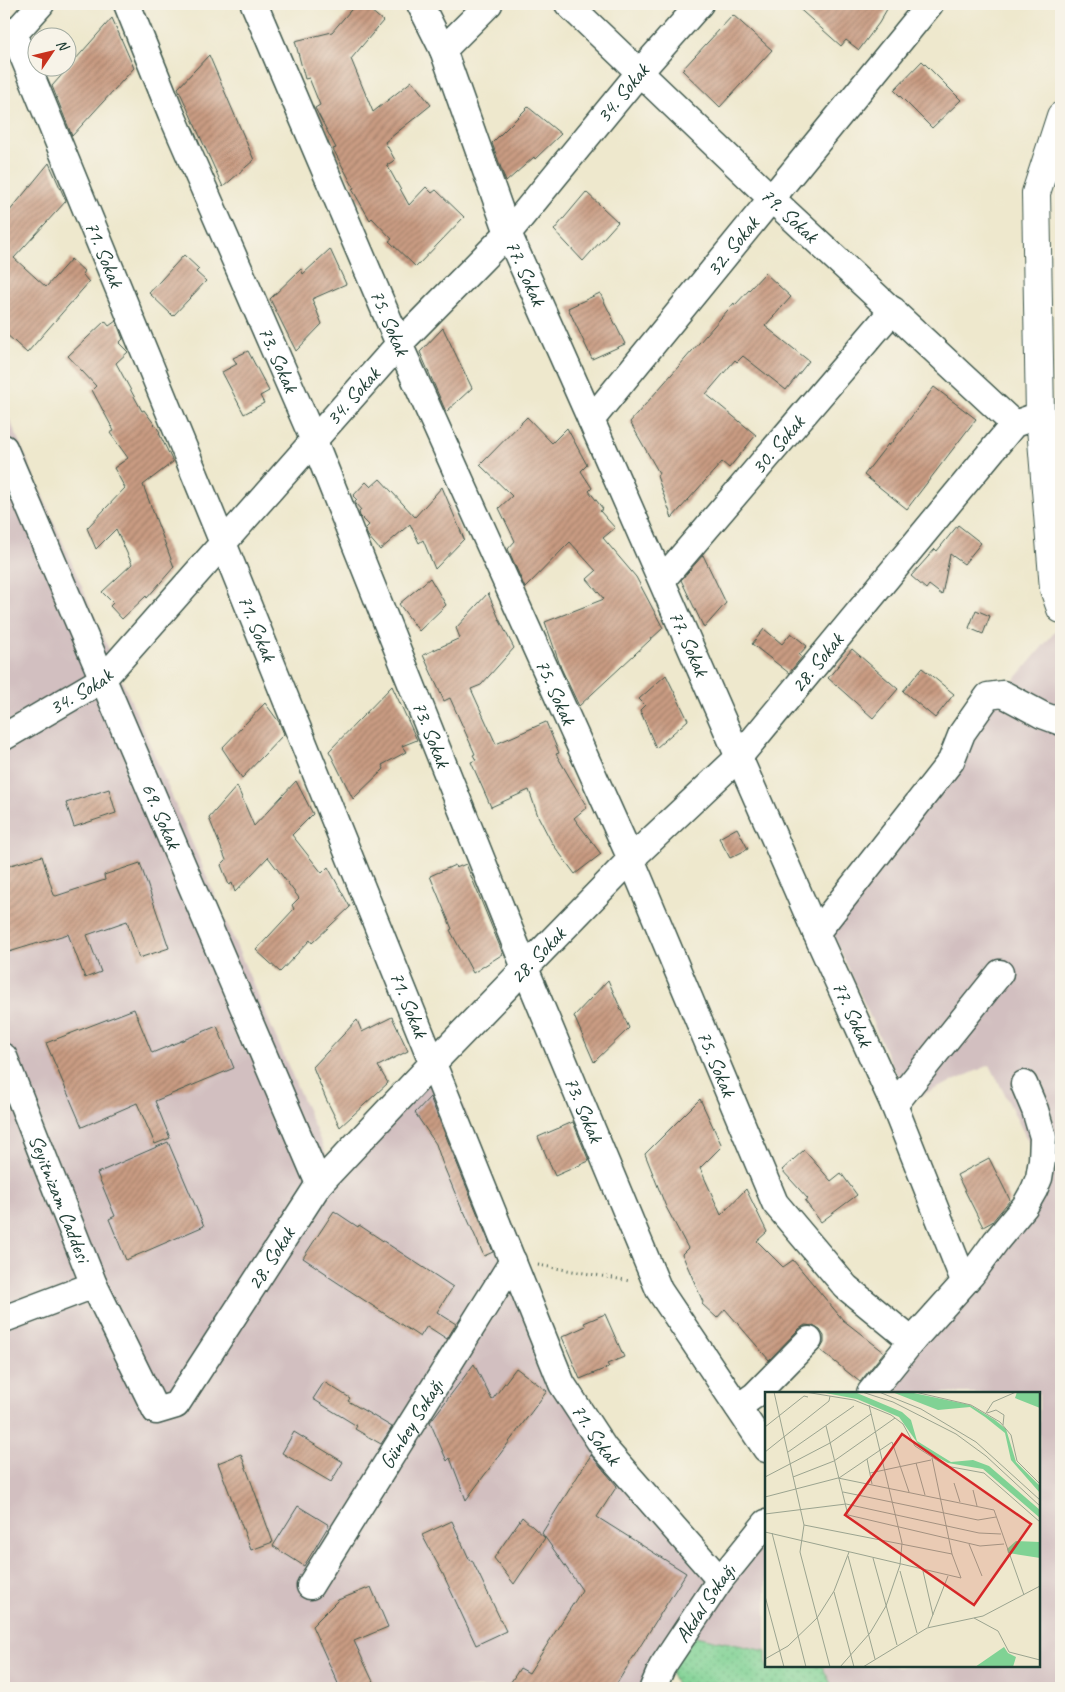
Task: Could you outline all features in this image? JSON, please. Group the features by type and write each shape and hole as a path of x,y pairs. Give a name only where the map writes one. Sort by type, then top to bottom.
{"main road":[{"path":"1061,116 1036,193 1040,416 1054,589 1061,610"}],"street":[{"name":"71. Sokak","path":"42,4 14,34 223,543 562,1384 604,1448 720,1580"},
{"name":"73. Sokak","path":"127,4 175,122 314,441 525,968 659,1290 765,1448"},
{"name":"75. Sokak","path":"254,4 399,344 631,859 775,1203 846,1287 912,1341"},
{"name":"77. Sokak","path":"420,4 443,50 508,233 592,420 816,933 894,1105 964,1281"},
{"path":"443,50 489,4"},
{"name":"79. Sokak","path":"568,4 772,199 1014,424"},
{"name":"34. Sokak","path":"4,737 103,679 399,344 508,233 639,73 700,4"},
{"name":"32. Sokak","path":"592,420 930,4"},
{"name":"30. Sokak","path":"662,580 893,310"},
{"path":"1014,424 1040,416"},
{"name":"28. Sokak","path":"94,1285 156,1411 176,1404 319,1184 433,1063 631,859 739,757 1014,424"},
{"name":"69. Sokak","path":"4,448 319,1184"},
{"path":"816,933 952,761 962,733 988,696 1003,694 1042,715 1061,722"},
{"path":"894,1105 1000,973"},
{"name":"Seyitnizam Caddesi","path":"4,1057 94,1285"},
{"path":"871,1392 912,1341 972,1274 1025,1206 1039,1178 1043,1137 1035,1110 1024,1084"},
{"name":"Günbey Sokağı","path":"310,1586 513,1261"},
{"path":"4,1319 94,1285"},
{"path":"738,1407 755,1395 809,1340"},
{"name":"Akdal Sokağı","path":"652,1688 662,1667 720,1580 765,1524"}],"path":[{"path":"513,1261 624,1279 659,1290"}],"shaded area":[{"path":"4,406 336,1177 445,1059 567,1380 608,1440 725,1568 765,1520 765,1651 695,1636 661,1688 4,1688"},
{"path":"1058,628 1061,634 1061,1688 833,1688 822,1667 1040,1667 1040,1392 870,1392 1046,1177 990,1065 908,1101 822,910"}],"green space":[{"path":"695,1636 765,1651 765,1667 822,1667 833,1688 678,1688 669,1670"}],"building":[{"path":"356,4 363,4 383,21 351,59 373,112 412,81 431,105 385,142 395,160 387,165 409,205 426,187 432,193 436,190 464,217 416,267 389,241 392,239 372,218 370,220 352,189 354,188 333,149 336,148 315,108 320,105 309,78 305,79 295,41 332,32"},
{"path":"794,4 890,4 859,50 846,40 841,46"},
{"path":"733,15 772,50 720,107 682,70"},
{"path":"112,18 134,68 72,136 52,86 59,78 78,78 78,57"},
{"path":"209,55 254,160 223,187 178,88"},
{"path":"922,61 961,100 932,128 894,90"},
{"path":"528,107 561,134 535,159 534,157 506,182 492,143"},
{"path":"49,163 66,201 14,258 46,287 71,259 84,271 82,274 89,282 27,353 4,332 4,218"},
{"path":"586,192 618,222 583,261 554,230"},
{"path":"330,249 346,284 312,299 322,324 296,351 270,299 301,269 303,274"},
{"path":"184,255 199,269 196,272 206,281 173,316 149,293"},
{"path":"765,273 791,297 765,326 809,361 786,390 743,356 737,362 735,360 706,394 756,435 729,468 722,462 672,518 657,476 659,473 630,422 734,303 735,305"},
{"path":"600,293 625,344 592,359 568,308"},
{"path":"105,321 109,326 116,321 123,339 119,343 128,352 116,363 142,411 144,410 160,432 173,462 143,485 174,567 147,598 146,596 122,619 110,606 113,603 102,592 132,564 116,529 96,549 87,528 125,488 114,468 128,458 110,433 114,431 92,390 96,386 68,356"},
{"path":"443,328 472,388 446,412 420,352"},
{"path":"248,351 269,391 260,396 264,403 244,414 222,372 237,364 233,358"},
{"path":"934,387 976,419 907,509 864,475 888,444 889,446"},
{"path":"527,417 552,443 567,428 587,465 581,471 592,488 589,491 603,509 600,511 615,528 603,538 636,577 663,628 579,706 561,668 545,622 604,599 587,579 596,571 570,542 525,588 508,549 515,541 499,508 512,496 480,465"},
{"path":"380,479 415,517 442,487 464,539 435,569 423,540 419,543 410,524 380,550 368,536 365,529 369,525 360,516 359,512 361,510 353,496 366,482 371,487"},
{"path":"958,525 981,543 964,564 950,554 942,595 929,585 926,589 911,576 935,549 937,551"},
{"path":"703,555 726,603 704,628 681,580"},
{"path":"430,578 446,605 419,631 399,604"},
{"path":"488,593 514,648 481,685 471,689 496,744 546,722 559,753 556,754 587,807 574,818 601,854 575,874 552,843 538,816 529,790 491,807 471,762 476,760 473,755 475,754 450,698 444,701 423,655 460,638 456,628"},
{"path":"976,610 990,616 983,634 969,628"},
{"path":"764,629 782,644 791,633 807,646 799,655 802,657 789,673 752,644"},
{"path":"852,649 898,689 873,718 828,678"},
{"path":"922,668 954,694 935,718 903,691"},
{"path":"666,675 688,720 656,748 640,710 645,705 639,699"},
{"path":"392,686 417,740 402,746 406,752 382,765 384,769 353,799 329,751"},
{"path":"265,703 279,722 284,734 242,778 222,748"},
{"path":"296,781 313,814 292,835 322,873 328,867 350,907 312,943 310,940 280,972 256,950 294,909 292,905 299,898 268,857 235,892 232,883 229,885 221,865 226,860 209,818 237,786 254,826"},
{"path":"109,789 116,813 74,827 66,803"},
{"path":"737,828 748,849 730,858 719,838"},
{"path":"42,856 54,895 56,896 105,880 104,875 140,863 169,948 139,958 127,921 87,935 101,972 85,978 68,934 9,952 4,934 4,867"},
{"path":"466,864 503,954 473,973 450,930 452,929 430,876 455,865 456,868"},
{"path":"608,980 629,1028 594,1062 574,1016"},
{"path":"134,1009 152,1053 217,1026 234,1068 155,1101 170,1138 155,1144 137,1103 82,1127 46,1043"},
{"path":"392,1017 408,1051 378,1066 388,1083 340,1127 313,1067 357,1020 362,1032"},
{"path":"430,1097 493,1252 484,1256 463,1212 436,1144 415,1113"},
{"path":"700,1099 722,1146 700,1168 721,1215 746,1189 767,1232 757,1241 783,1267 793,1260 843,1320 884,1352 860,1382 820,1350 824,1343 824,1336 820,1330 813,1326 805,1325 799,1329 769,1360 725,1309 717,1318 702,1304 703,1302 682,1254 688,1248 666,1207 645,1154"},
{"path":"573,1122 589,1161 555,1176 538,1137"},
{"path":"168,1142 204,1226 126,1260 109,1219 115,1216 97,1173"},
{"path":"804,1150 831,1181 841,1173 857,1195 821,1222 805,1201 808,1199 782,1170"},
{"path":"989,1158 1010,1200 992,1222 983,1227 957,1175"},
{"path":"334,1211 358,1227 359,1225 453,1287 437,1312 456,1324 447,1339 427,1326 420,1337 303,1258"},
{"path":"605,1314 624,1357 607,1364 609,1367 580,1379 562,1337 586,1326 584,1323"},
{"path":"474,1364 492,1400 516,1368 547,1391 466,1500 450,1458 447,1461 430,1422"},
{"path":"324,1382 350,1398 348,1401 392,1427 381,1444 355,1429 357,1426 313,1399"},
{"path":"294,1432 343,1462 331,1482 282,1453"},
{"path":"241,1454 273,1542 251,1550 218,1463"},
{"path":"591,1455 617,1486 597,1517 686,1573 614,1688 507,1688 520,1668 529,1673 582,1590 542,1533"},
{"path":"298,1506 329,1525 304,1566 273,1546"},
{"path":"522,1517 545,1538 514,1584 494,1558"},
{"path":"452,1521 506,1631 476,1645 443,1574 422,1535"},
{"path":"371,1587 388,1627 354,1641 376,1688 340,1688 312,1626 338,1600"}]}
